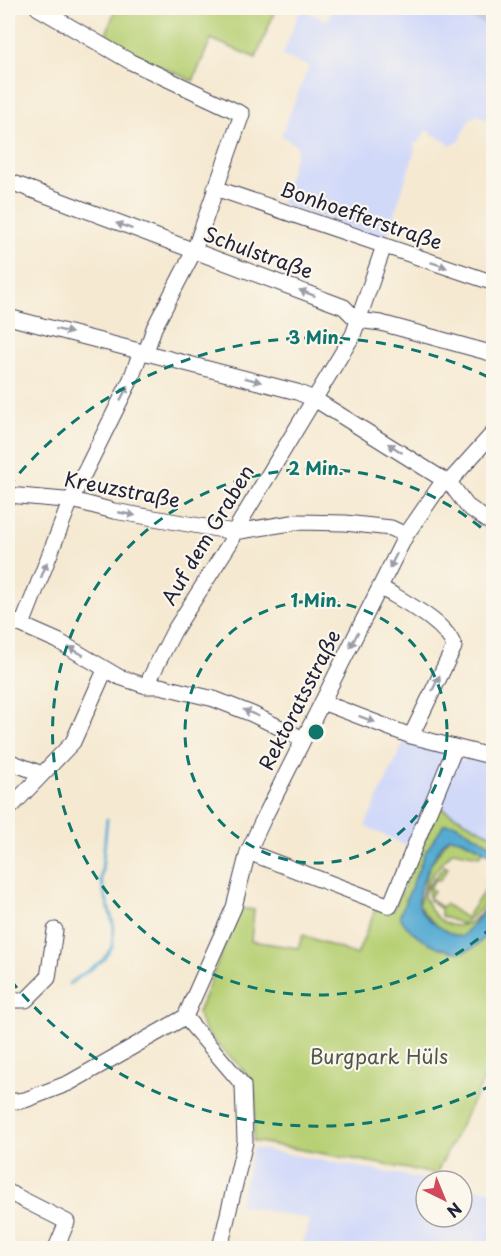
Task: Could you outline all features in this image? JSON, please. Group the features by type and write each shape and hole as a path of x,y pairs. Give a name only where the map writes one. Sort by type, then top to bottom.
{"street":[{"path":"22,625 71,500 194,251 242,114 131,62 38,8"},
{"name":"Schulstraße","path":"8,181 344,307 357,320 381,323 494,354"},
{"name":"Bonhoefferstraße","path":"215,188 494,283"},
{"name":"Auf dem Graben","path":"146,686 165,647 230,543 234,532 316,400 353,335 384,246"},
{"path":"8,316 297,392 316,400 446,481 467,506 494,525"},
{"name":"Rektoratsstraße","path":"185,1017 234,907 248,852 406,535 446,481 494,432"},
{"name":"Kreuzstraße","path":"8,495 71,500 114,511 234,532 276,524 321,522 391,528 406,535"},
{"path":"380,587 439,625 451,636 454,647 411,736"},
{"path":"8,619 83,655 105,670 146,686 160,686 214,699 252,714 303,739"},
{"path":"8,810 73,742 105,670"},
{"path":"322,702 411,736 494,757"},
{"path":"248,852 390,906 455,748"},
{"path":"8,762 42,774"},
{"path":"8,1000 26,1000 48,978 55,930"},
{"path":"8,1102 25,1100 69,1083 185,1017 243,1085 245,1142 220,1248"},
{"path":"8,1192 67,1222 56,1248"}],"shaded area":[{"path":"301,8 327,21 332,8 438,8 493,27 493,123 477,115 470,119 459,142 451,145 426,130 418,144 414,142 415,150 386,240 280,204 298,147 281,135 308,69 308,66 282,56"},
{"path":"438,8 493,8 493,27"},
{"path":"405,740 442,750 445,757 411,848 365,826"},
{"path":"470,755 493,764 493,836 439,807 451,777 449,774 457,760 463,761"},
{"path":"253,1148 414,1177 414,1229 474,1229 474,1188 493,1191 493,1248 301,1248 310,1220 239,1205"}],"green space":[{"path":"116,8 276,8 256,58 211,39 193,81 104,40"},
{"name":"Burgpark Hüls","path":"439,807 493,836 493,846 455,824 426,851 400,915 466,951 479,943 493,926 493,1062 439,1169 414,1170 253,1141 255,1104 253,1085 240,1066 207,1033 198,1013 239,908 254,910 251,941 298,948 303,935 357,955 377,905 393,911"},
{"path":"449,837 457,838 484,850 479,856 453,851 435,871 425,889 424,896 435,915 450,925 467,924 484,910 493,888 493,901 462,937 437,925 419,905 429,867"},
{"path":"444,866 448,868 439,881 435,879 430,888 434,891 429,898 442,907 445,904 466,918 493,878 481,909 462,924 441,916 441,909 429,900 428,887"}],"water":[{"path":"444,824 455,824 493,846 493,859 485,851 461,839 449,837 433,859 421,888 419,904 424,915 443,929 462,937 493,901 493,926 478,944 466,951 448,950 427,942 409,929 400,915 426,851"}],"waterway":[{"path":"69,984 103,960 112,947 114,927 101,880 107,819"}],"railway":[{"path":"487,8 494,9"}]}
